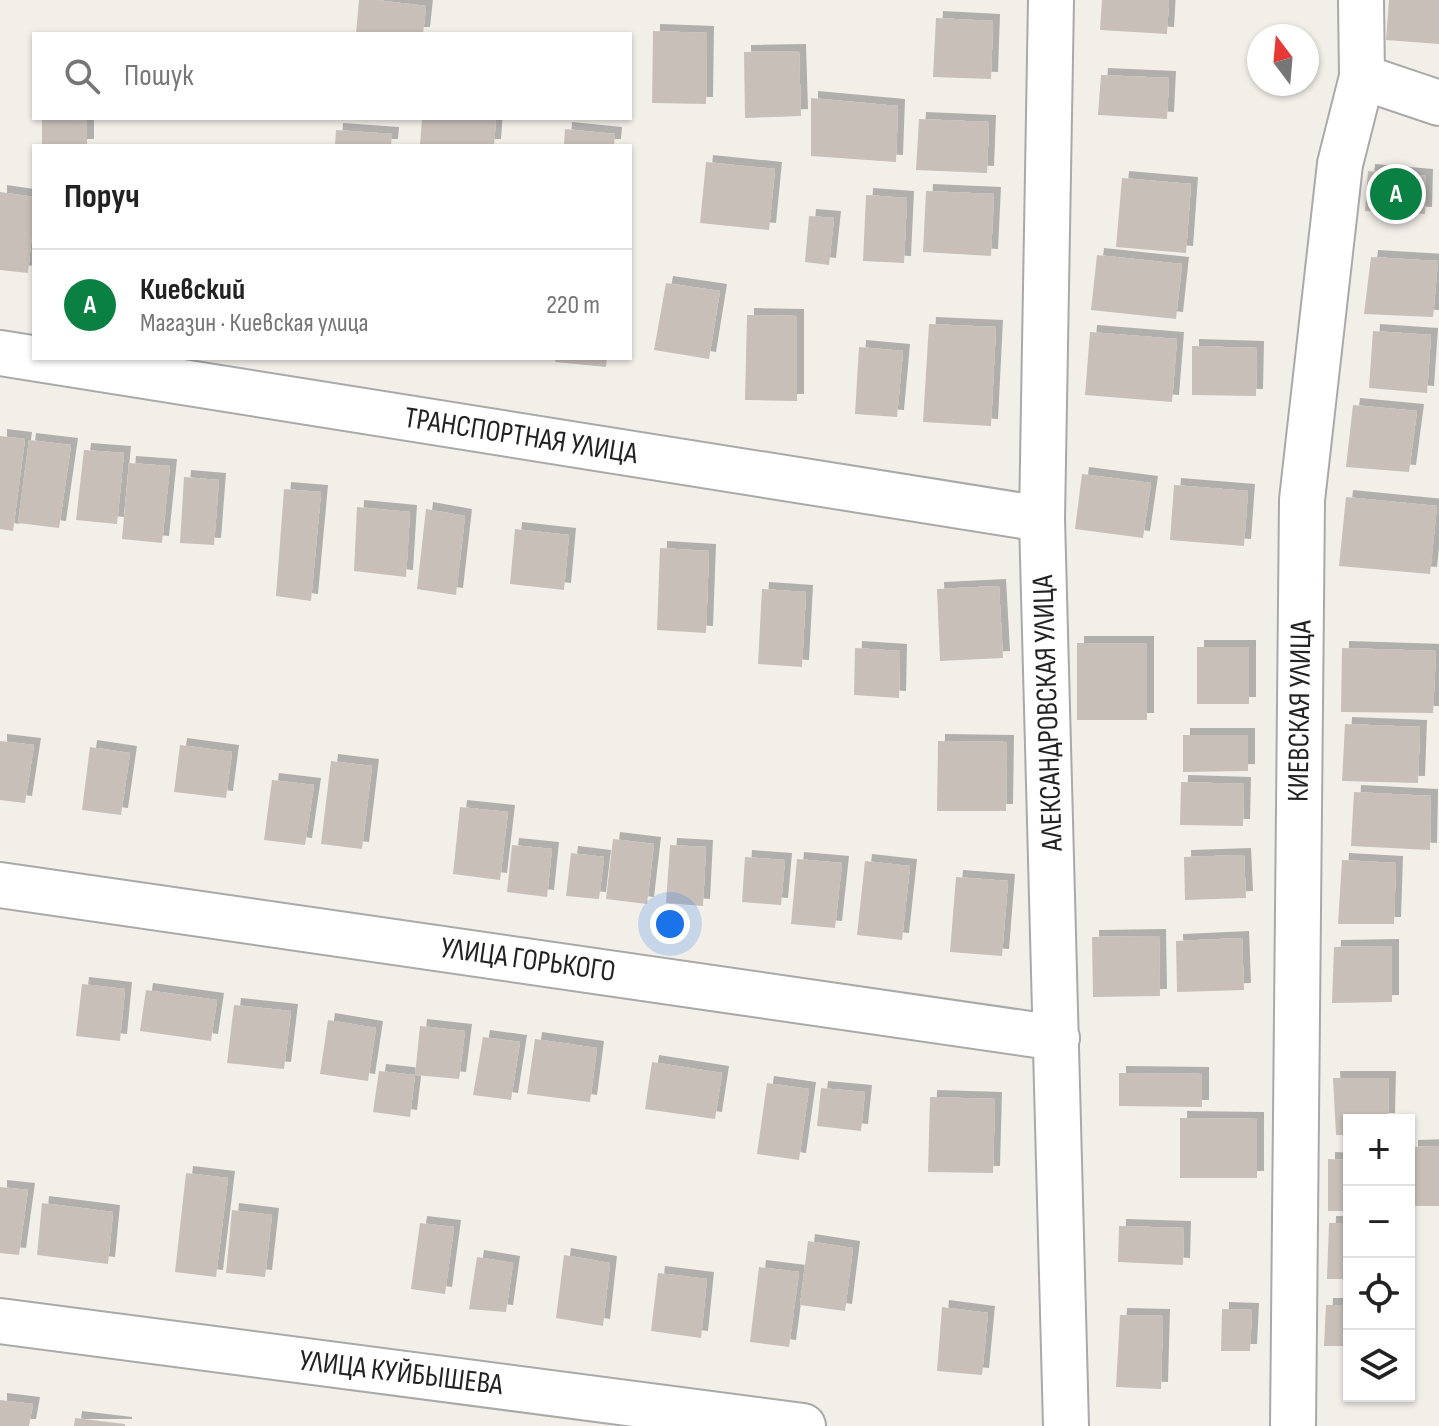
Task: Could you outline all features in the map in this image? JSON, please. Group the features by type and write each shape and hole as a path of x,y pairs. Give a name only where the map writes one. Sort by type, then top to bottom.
{"street":[{"name":"АЛЕКСАНДРОВСКАЯ УЛИЦА","path":"1051,0 1042,519 1066,1426"},
{"name":"КИЕВСКАЯ УЛИЦА","path":"1293,1426 1302,500 1340,164 1362,77 1361,0"},
{"path":"1362,77 1439,103"},
{"name":"ТРАНСПОРТНАЯ УЛИЦА","path":"0,353 32,358"},
{"name":"ТРАНСПОРТНАЯ УЛИЦА","path":"44,360 1042,519"},
{"name":"УЛИЦА ГОРЬКОГО","path":"0,885 1057,1038"},
{"name":"УЛИЦА КУЙБЫШЕВА","path":"0,1321 803,1426"}],"building":[{"path":"359,0 426,6 423,32 356,32"},
{"path":"1102,0 1169,0 1167,34 1100,30"},
{"path":"1389,0 1439,0 1439,44 1386,40"},
{"path":"936,18 993,21 991,79 933,77"},
{"path":"653,31 707,33 706,104 652,103"},
{"path":"799,51 801,116 745,118 744,52"},
{"path":"1101,75 1169,78 1167,119 1098,115"},
{"path":"811,98 898,106 896,162 811,156"},
{"path":"919,119 989,122 987,173 916,170"},
{"path":"42,120 87,121 87,144 42,144"},
{"path":"422,120 496,120 494,144 420,144"},
{"path":"565,129 615,134 614,144 564,144"},
{"path":"336,130 392,134 391,144 335,144"},
{"path":"706,162 775,169 769,230 700,223"},
{"path":"1368,171 1426,176 1425,214 1365,211"},
{"path":"1122,178 1191,184 1186,253 1116,247"},
{"path":"926,191 994,194 991,256 923,252"},
{"path":"0,192 32,197 28,273 0,270"},
{"path":"866,195 907,198 904,263 863,261"},
{"path":"809,216 834,218 829,265 805,262"},
{"path":"1097,255 1182,264 1176,319 1091,310"},
{"path":"1371,257 1438,261 1433,317 1364,314"},
{"path":"666,283 720,291 709,359 654,350"},
{"path":"747,315 797,316 797,401 745,400"},
{"path":"929,324 996,327 991,426 923,422"},
{"path":"1373,331 1431,335 1427,393 1369,388"},
{"path":"1090,332 1177,339 1172,402 1085,395"},
{"path":"1192,346 1257,348 1256,396 1192,395"},
{"path":"859,347 903,351 897,417 855,414"},
{"path":"556,360 607,360 606,367"},
{"path":"1353,405 1417,411 1409,472 1346,467"},
{"path":"0,436 25,439 13,531 0,529"},
{"path":"29,440 71,445 59,528 18,523"},
{"path":"84,450 124,453 117,524 76,520"},
{"path":"129,463 170,466 162,543 122,539"},
{"path":"1082,474 1151,483 1143,538 1075,529"},
{"path":"184,477 219,480 214,545 180,543"},
{"path":"1174,485 1248,491 1244,546 1170,540"},
{"path":"284,489 321,492 311,601 276,596"},
{"path":"1346,497 1437,506 1430,574 1339,566"},
{"path":"357,507 410,512 406,577 354,571"},
{"path":"426,509 465,516 456,595 417,589"},
{"path":"515,529 569,535 564,590 510,584"},
{"path":"660,548 709,551 706,633 657,630"},
{"path":"999,586 1003,658 940,661 937,589"},
{"path":"762,589 806,592 802,667 758,664"},
{"path":"1077,643 1147,643 1147,720 1077,720"},
{"path":"1197,647 1249,647 1249,704 1197,704"},
{"path":"855,648 900,651 899,698 854,695"},
{"path":"1342,648 1436,651 1433,713 1341,712"},
{"path":"1345,724 1420,727 1418,783 1342,781"},
{"path":"1183,735 1248,735 1248,771 1183,772"},
{"path":"0,741 34,745 25,803 0,800"},
{"path":"938,741 1007,742 1006,811 937,811"},
{"path":"180,745 232,752 226,798 174,792"},
{"path":"90,747 130,753 121,815 82,810"},
{"path":"331,761 372,766 362,849 321,844"},
{"path":"272,780 314,785 305,845 264,840"},
{"path":"1181,782 1244,784 1243,826 1180,825"},
{"path":"1354,792 1431,796 1430,850 1351,846"},
{"path":"460,807 508,812 500,880 453,874"},
{"path":"613,839 654,844 647,904 606,899"},
{"path":"512,845 552,849 547,897 507,892"},
{"path":"670,845 706,847 703,906 666,903"},
{"path":"571,853 604,857 599,899 566,896"},
{"path":"1244,855 1246,898 1185,900 1184,857"},
{"path":"745,857 785,860 781,905 742,902"},
{"path":"797,859 842,863 835,928 791,924"},
{"path":"1342,860 1396,863 1394,924 1338,924"},
{"path":"865,861 910,866 902,940 857,935"},
{"path":"956,877 1008,881 1002,956 950,952"},
{"path":"1159,936 1160,996 1093,997 1092,937"},
{"path":"1242,938 1244,990 1177,992 1176,941"},
{"path":"1392,946 1392,1002 1332,1003 1334,947"},
{"path":"82,984 125,989 120,1041 76,1036"},
{"path":"146,990 217,1000 211,1041 140,1031"},
{"path":"234,1005 291,1011 284,1069 227,1063"},
{"path":"328,1020 376,1028 368,1081 320,1074"},
{"path":"420,1026 465,1031 459,1079 415,1075"},
{"path":"483,1037 520,1042 511,1100 473,1095"},
{"path":"535,1039 597,1048 590,1102 527,1094"},
{"path":"652,1062 722,1073 715,1119 645,1109"},
{"path":"379,1071 415,1075 410,1117 373,1112"},
{"path":"1119,1073 1202,1074 1202,1107 1119,1106"},
{"path":"1333,1078 1389,1078 1388,1114 1343,1114 1343,1135 1336,1135"},
{"path":"767,1083 809,1089 799,1160 757,1154"},
{"path":"821,1088 865,1092 861,1131 817,1126"},
{"path":"930,1097 995,1099 993,1173 928,1172"},
{"path":"1180,1118 1257,1119 1257,1178 1180,1178"},
{"path":"1439,1146 1439,1206 1415,1206 1415,1147"},
{"path":"1328,1159 1343,1160 1343,1211 1328,1211"},
{"path":"186,1173 228,1178 216,1277 175,1272"},
{"path":"0,1187 28,1190 19,1255 0,1253"},
{"path":"42,1203 113,1212 108,1264 37,1255"},
{"path":"232,1210 272,1215 265,1277 226,1273"},
{"path":"420,1223 454,1227 445,1294 411,1289"},
{"path":"1329,1223 1343,1223 1343,1279 1327,1279"},
{"path":"1119,1226 1184,1228 1183,1265 1118,1262"},
{"path":"808,1241 853,1248 845,1311 800,1305"},
{"path":"564,1255 610,1263 603,1326 556,1318"},
{"path":"477,1257 513,1263 506,1312 469,1309"},
{"path":"759,1267 799,1272 789,1347 750,1342"},
{"path":"658,1273 707,1279 701,1338 651,1331"},
{"path":"1326,1305 1343,1305 1343,1346 1324,1346"},
{"path":"942,1307 988,1313 982,1375 937,1371"},
{"path":"1222,1309 1252,1310 1250,1351 1221,1351"},
{"path":"1120,1315 1163,1316 1161,1389 1116,1387"},
{"path":"0,1400 33,1404 29,1426 0,1426"},
{"path":"75,1418 125,1424 125,1426 74,1426"}],"place":[{"name":"Киевский","path":"1396,194"}]}
